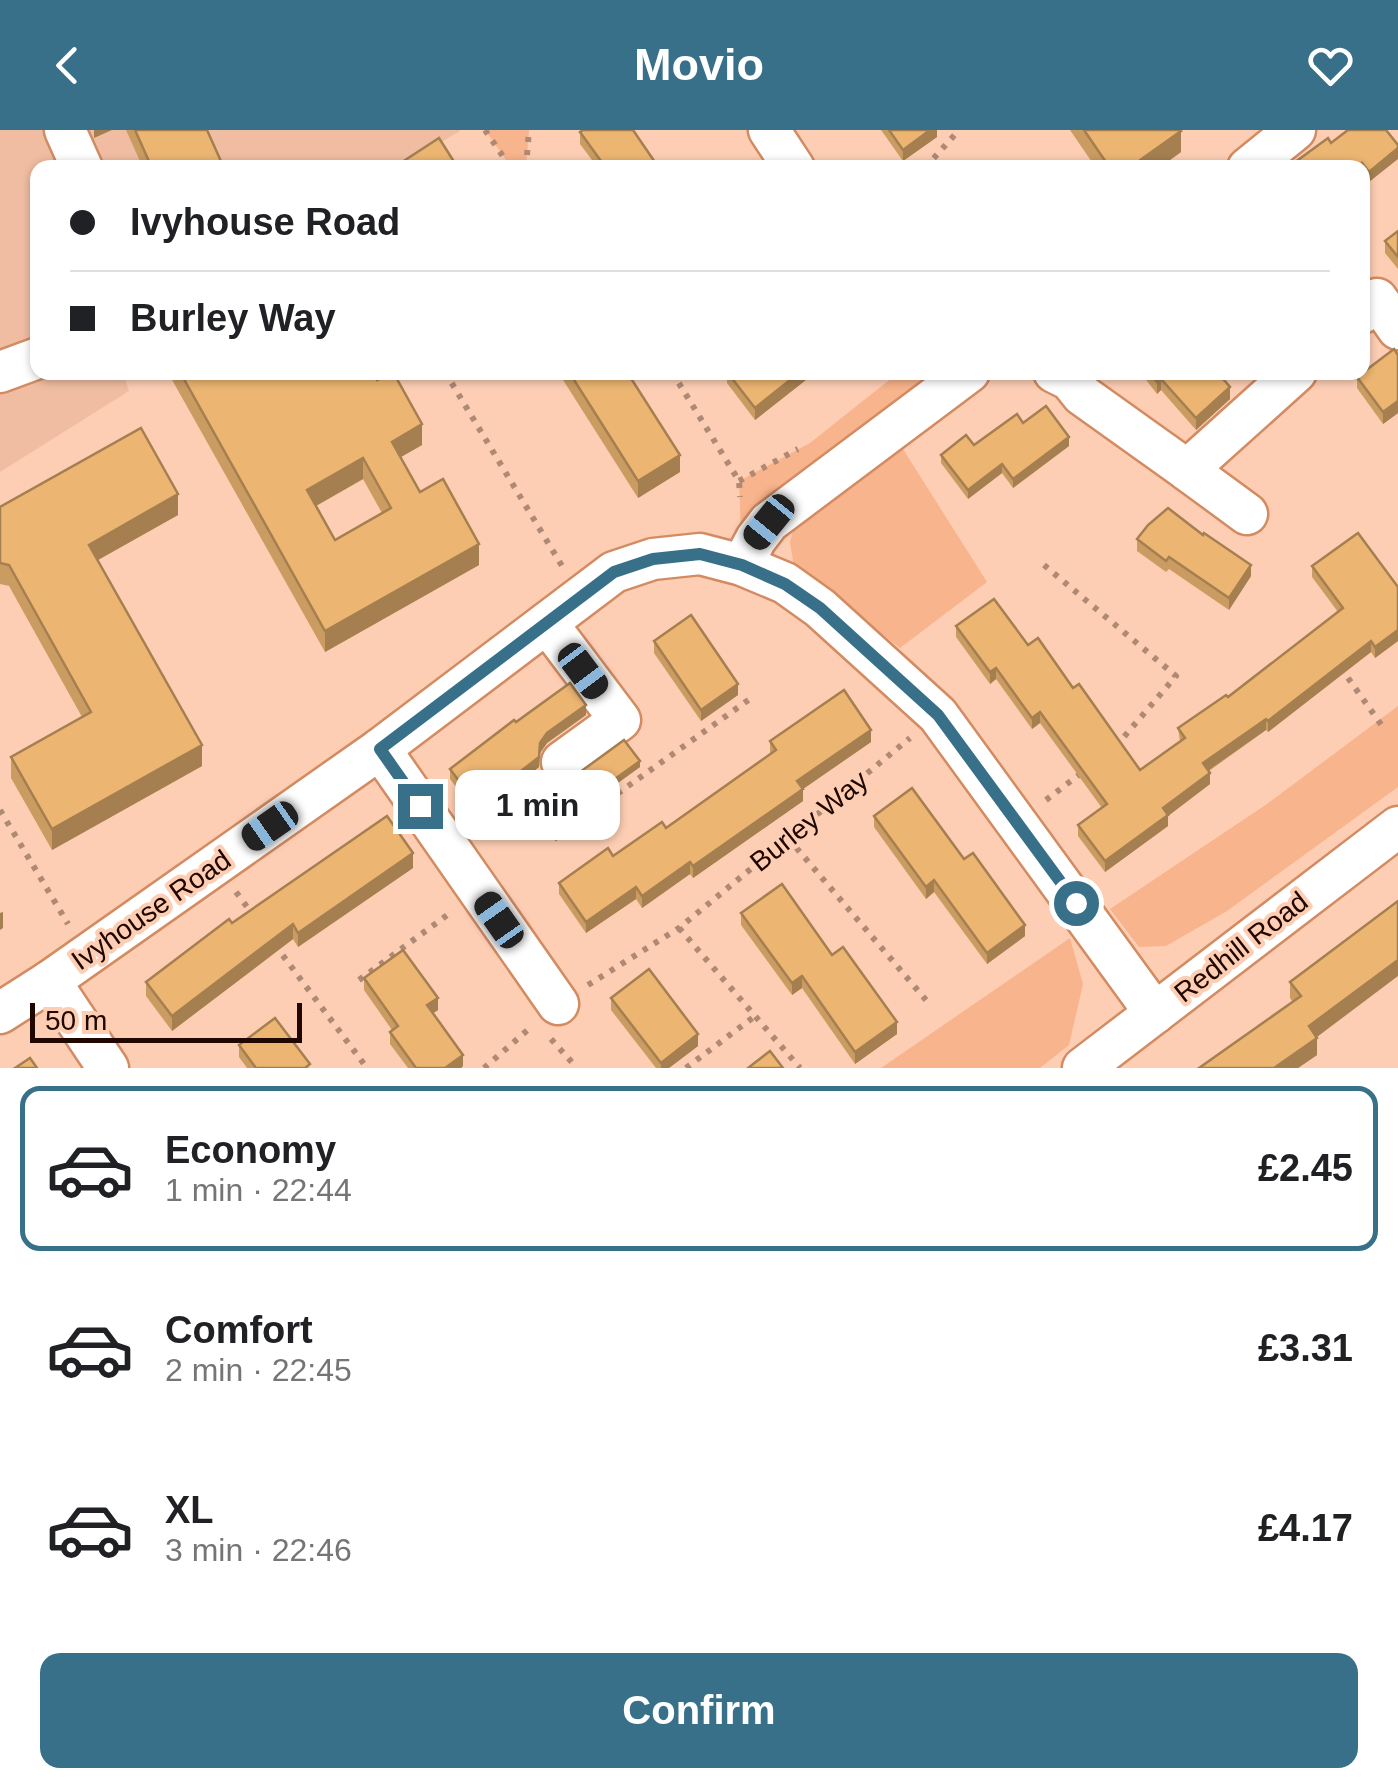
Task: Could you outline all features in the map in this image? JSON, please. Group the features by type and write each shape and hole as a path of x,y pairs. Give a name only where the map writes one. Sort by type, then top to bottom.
{"street":[{"path":"65,130 78,160"},
{"path":"769,130 789,160"},
{"path":"1258,160 1295,130"},
{"path":"1370,306 1377,300 1398,328"},
{"path":"0,372 30,361"},
{"path":"742,565 769,522 957,380"},
{"path":"1070,380 1082,395 1247,514"},
{"path":"1187,470 1287,380"},
{"name":"Ivyhouse Road","path":"0,1014 380,749 614,572 653,559 700,554 742,565 785,584 820,608 938,715 1155,1013"},
{"path":"547,622 620,720 562,762"},
{"path":"380,749 558,1004"},
{"name":"Redhill Road","path":"1083,1068 1398,826"},
{"path":"50,980 108,1068"}],"path":[{"path":"485,130 505,160"},
{"path":"527,160 530,130"},
{"path":"931,160 959,130"},
{"path":"450,380 581,597"},
{"path":"677,380 739,481 740,498"},
{"path":"739,481 810,443"},
{"path":"1044,564 1176,676 1116,747"},
{"path":"1348,678 1386,730"},
{"path":"554,839 754,696"},
{"name":"Burley Way","path":"611,971 679,928 938,715"},
{"path":"1017,822 1088,768"},
{"path":"0,810 87,955"},
{"path":"788,838 926,1000"},
{"path":"216,864 262,927"},
{"path":"359,980 480,892"},
{"path":"679,928 800,1068"},
{"path":"274,943 367,1068"},
{"path":"484,1068 558,1004"},
{"path":"686,1068 755,1016"}],"shaded area":[{"path":"0,130 460,131 411,160 30,160 30,380 125,380 129,391 0,472"},
{"path":"485,130 529,130 527,160 506,160"},
{"path":"889,380 927,380 741,532 739,481 810,443"},
{"path":"901,446 987,582 900,648 794,567 790,542 795,523"},
{"path":"1398,706 1398,787 1227,911 1166,946 1139,947 1110,909 1267,804"},
{"path":"1070,938 1083,984 1069,1045 1040,1068 881,1068"}],"building":[{"path":"135,130 207,130 220,160 148,160"},
{"path":"633,130 654,160 600,160 580,132"},
{"path":"889,130 930,130 903,150"},
{"path":"1084,130 1181,131 1140,160 1105,160"},
{"path":"1348,130 1386,130 1398,148 1370,171 1370,160 1298,160 1328,138 1331,143"},
{"path":"439,138 453,160 405,160"},
{"path":"1398,231 1398,257 1385,241"},
{"path":"1394,349 1398,355 1398,401 1383,412 1359,380 1370,380 1370,367"},
{"path":"184,380 397,380 422,424 392,442 420,492 443,479 479,544 325,631","holes":["363,458 391,508 335,540 307,490"]},
{"path":"574,380 632,380 680,455 638,481"},
{"path":"733,380 790,380 755,408"},
{"path":"1162,380 1224,380 1230,387 1196,418"},
{"path":"1046,406 1069,437 1013,479 1002,464 968,490 941,455 966,435 974,445 1017,414 1023,423"},
{"path":"141,428 178,494 89,545 202,745 52,829 11,757 91,712 9,565 0,563 0,507"},
{"path":"1168,508 1251,565 1229,598 1137,539"},
{"path":"1358,533 1398,587 1398,630 1375,647 1371,641 1268,721 1203,763 1210,773 1163,808 1168,815 1105,861 1078,825 1107,804 1040,712 1032,718 996,668 990,672 956,626 994,599 1028,645 1038,638 1073,688 1079,684 1140,770 1185,738 1178,728 1228,697 1343,608 1312,566"},
{"path":"691,615 738,684 701,710 654,641"},
{"path":"570,683 586,705 547,733 540,743 539,757 477,805 450,769"},
{"path":"844,690 871,730 797,781 803,789 693,866 690,862 642,896 636,887 586,922 559,883 608,848 613,856 662,822 666,828 776,750 770,741"},
{"path":"624,740 640,761 583,802 566,779"},
{"path":"912,788 964,859 973,853 1025,925 987,953 934,880 926,887 874,816"},
{"path":"387,816 413,853 298,933 293,924 172,1016 146,982 229,919 232,923"},
{"path":"782,884 832,955 843,947 897,1022 855,1052 802,976 792,983 741,913"},
{"path":"1398,901 1398,960 1309,1026 1317,1038 1274,1068 1199,1068 1301,996 1290,982"},
{"path":"403,950 438,998 427,1005 463,1055 445,1068 416,1068 390,1032 398,1026 364,978"},
{"path":"649,969 698,1034 661,1063 611,998"},
{"path":"275,1018 310,1064 305,1068 256,1068 239,1045"},
{"path":"770,1051 783,1068 748,1068"},
{"path":"30,1058 37,1068 15,1068"}],"route":[{"path":"420,806 380,749 614,572 653,559 700,554 742,565 785,584 820,608 938,715 1076,903"}]}
